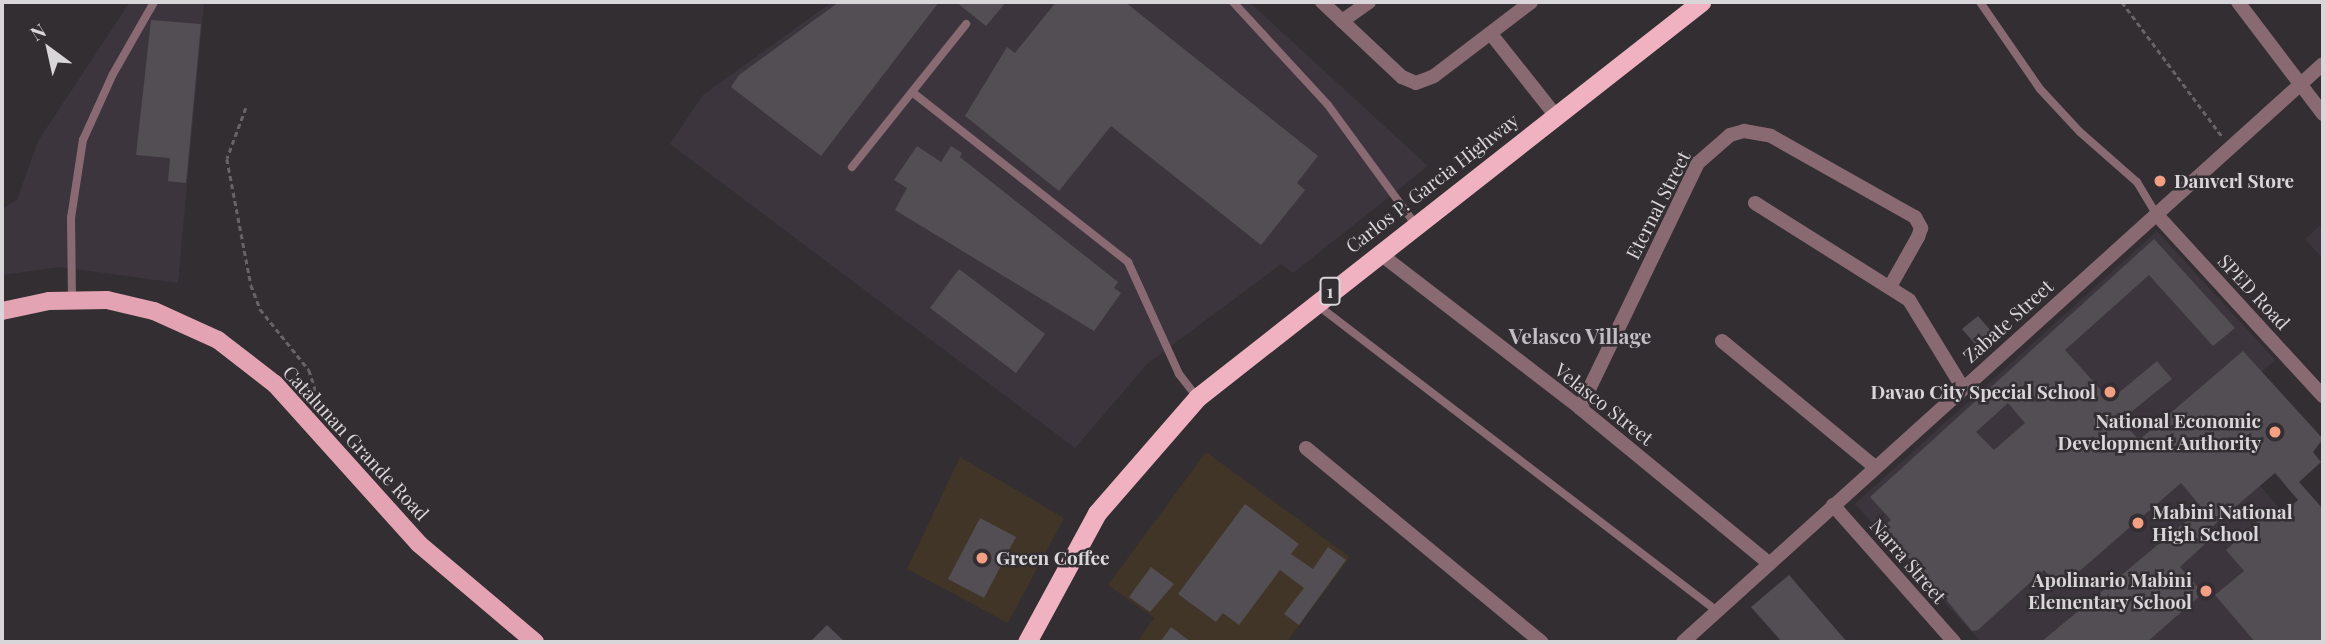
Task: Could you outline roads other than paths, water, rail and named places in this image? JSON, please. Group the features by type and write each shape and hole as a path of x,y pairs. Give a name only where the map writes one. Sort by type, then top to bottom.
{"highway":[{"name":"Carlos P. Garcia Highway","path":"1027,642 1097,513 1198,397 1701,2"}],"main road":[{"name":"Catalunan Grande Road","path":"2,311 72,299 129,303 183,322 249,362 303,413 419,544 535,642"}],"street":[{"path":"1322,2 1402,77 1416,83 1434,76 1531,2"},
{"path":"1342,21 1369,2"},
{"path":"2238,2 2298,86 2323,114"},
{"path":"1491,34 1556,116"},
{"name":"Zabate Street","path":"1683,642 2323,64"},
{"name":"Eternal Street","path":"1580,408 1698,163 1730,135 1744,131 1771,136 1915,217 1921,229 1891,285"},
{"path":"1755,203 1891,285 1920,314 1963,388"},
{"name":"SPED Road","path":"2156,214 2323,396"},
{"name":"Velasco Street","path":"1379,253 1580,408 1769,564"},
{"path":"1722,341 1875,467"},
{"path":"1306,448 1541,642"},
{"name":"Narra Street","path":"1833,505 1951,641"}],"lane":[{"path":"72,299 71,218 83,140 113,74 154,2"},
{"path":"1233,2 1328,105 1415,225"},
{"path":"1980,2 2040,89 2080,132 2137,183 2156,214"},
{"path":"852,167 966,24"},
{"path":"912,92 1128,262 1146,292 1180,374 1198,397"},
{"path":"1315,303 1717,611"}],"place":[{"name":"Danverl Store","path":"2160,181"},
{"name":"Davao City Special School","path":"2110,392"},
{"name":"National Economic Development Authority","path":"2275,432"},
{"name":"Mabini National High School","path":"2138,523"},
{"name":"Green Coffee","path":"982,558"},
{"name":"Apolinario Mabini Elementary School","path":"2206,591"}],"district":[{"name":"Velasco Village","path":"1580,335"}]}
